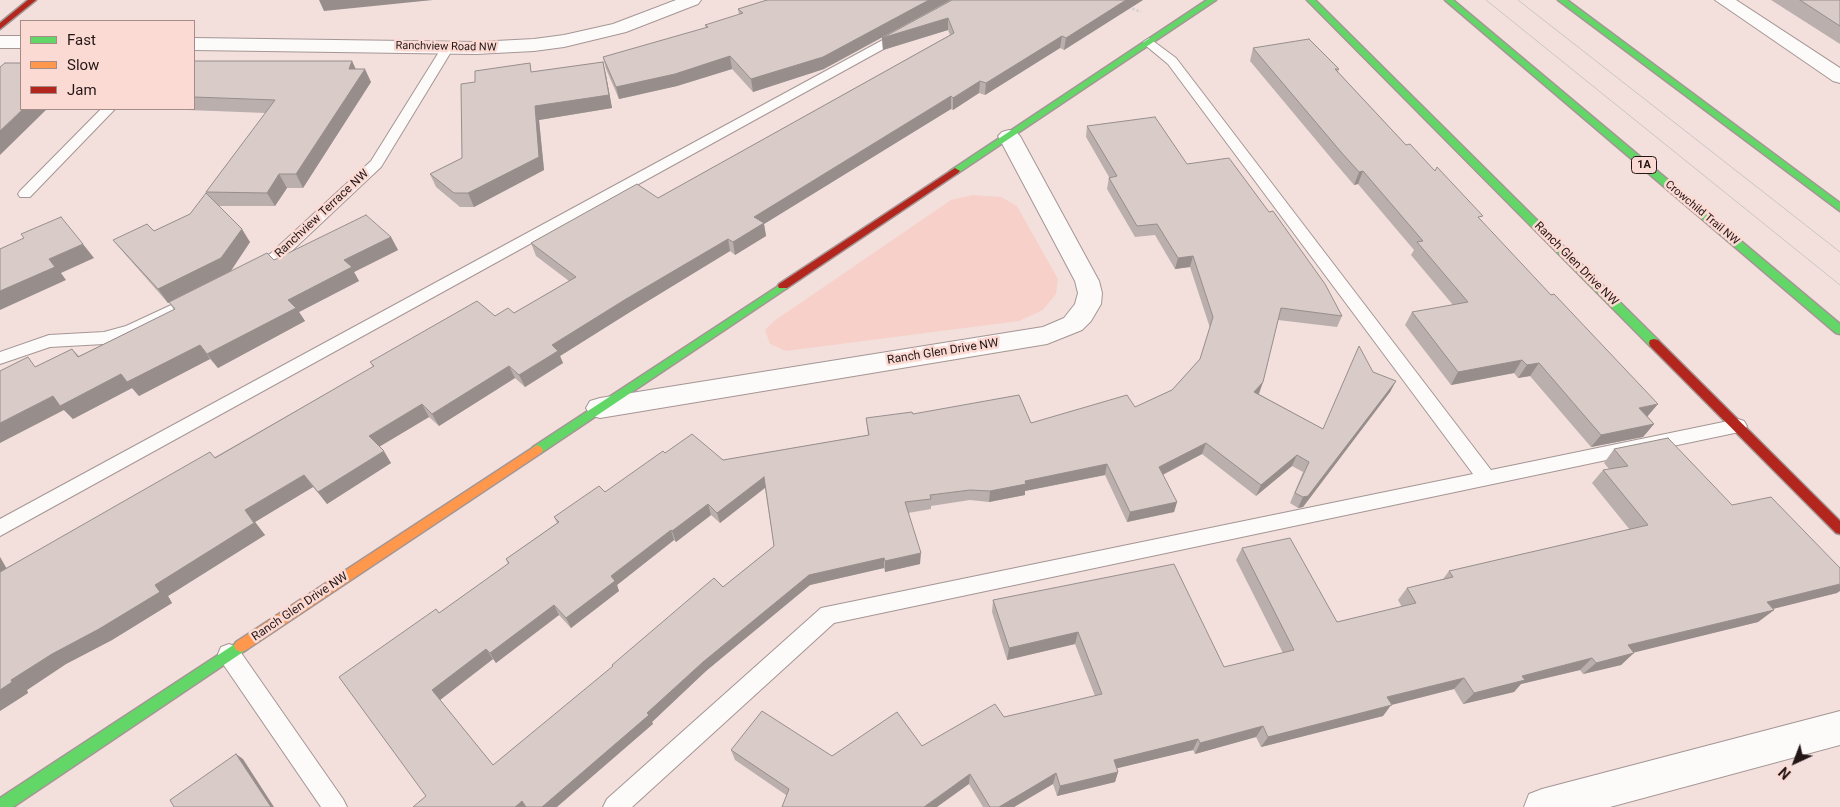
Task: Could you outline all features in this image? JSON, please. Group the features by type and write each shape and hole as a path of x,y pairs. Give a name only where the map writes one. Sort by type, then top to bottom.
{"main road":[{"path":"0,27 32,0"},
{"name":"Ranch Glen Drive NW","path":"0,807 1212,0"},
{"name":"Ranch Glen Drive NW","path":"1311,0 1840,529"},
{"name":"Crowchild Trail NW","path":"1449,0 1840,330"},
{"path":"1562,0 1840,208"}],"street":[{"name":"Ranchview Road NW","path":"195,44 505,48 564,41 619,28 692,0"},
{"path":"1724,0 1840,77"},
{"path":"0,42 20,42"},
{"name":"Ranch Glen Drive NW","path":"600,408 1047,335 1073,324 1082,315 1088,304 1090,293 1086,281 1009,136"},
{"path":"1542,807 1840,728"}],"lane":[{"path":"0,528 920,24"},
{"path":"1149,42 1178,69 1486,478"},
{"name":"Ranchview Terrace NW","path":"241,276 275,258 376,164 448,47"},
{"path":"25,194 107,110"},
{"path":"0,358 49,340 104,338 131,331 207,293"},
{"path":"615,807 828,615 1738,426"},
{"path":"230,654 335,807"}],"shaded area":[{"path":"972,195 1001,197 1017,206 1058,279 1056,294 1043,310 1019,321 786,351 770,344 765,330 774,321 951,200"}],"building":[{"path":"767,0 929,0 823,57 751,79 730,56 675,74 616,87 603,57 708,27 705,25 743,13 738,9"},
{"path":"952,0 1126,0 1066,38 1062,36 986,83 980,81 953,98 951,96 754,217 764,223 733,242 728,239 626,299 552,345 558,351 519,375 509,366 432,414 422,404 369,436 384,451 318,492 304,475 245,510 254,523 155,585 160,592 99,629 52,654 11,680 12,682 0,690 0,572 210,452 215,458 374,366 370,362 477,301 495,316 508,308 514,313 576,277 531,243 637,184 658,198 954,33 948,18 882,38"},
{"path":"1800,0 1840,0 1840,26"},
{"path":"1309,39 1339,69 1335,69 1406,145 1410,144 1435,171 1437,167 1483,216 1478,217 1658,404 1639,408 1654,424 1601,435 1539,363 1527,365 1522,360 1458,372 1412,312 1468,302 1417,242 1423,241 1363,171 1359,172 1341,152 1253,48"},
{"path":"195,61 352,61 349,69 365,69 296,174 279,174 267,193 206,192 275,100 195,97"},
{"path":"603,62 609,95 535,106 539,157 468,193 454,193 430,174 462,158 461,84 475,82 475,71 530,63 531,72"},
{"path":"5,63 20,63 20,110 22,110 0,131 0,67"},
{"path":"1155,117 1187,164 1229,158 1269,212 1273,211 1325,284 1342,316 1281,308 1263,382 1254,392 1323,429 1359,346 1373,372 1396,381 1308,496 1303,497 1295,493 1309,462 1297,455 1261,485 1206,443 1159,467 1177,502 1130,512 1107,464 1025,481 1026,484 990,491 970,490 930,495 931,499 905,502 921,553 885,561 884,558 809,575 703,662 647,713 649,715 542,807 526,807 522,801 515,807 413,807 426,796 339,677 436,609 439,613 509,563 506,559 559,522 554,517 599,486 605,492 663,451 665,453 692,434 723,460 869,435 866,418 912,412 913,414 1019,395 1031,423 1127,395 1135,407 1172,390 1200,359 1213,317 1193,256 1178,258 1157,224 1137,226 1109,178 1117,176 1087,126","holes":["764,477 774,546 723,587 714,578 613,666 493,765 432,690 486,649 490,653 554,605 566,618 615,581 611,576 671,530 708,504 717,513"]},
{"path":"206,193 242,229 221,258 158,289 113,240 147,224 154,231 190,214"},
{"path":"366,215 391,237 344,260 352,267 288,300 296,308 207,354 200,345 127,382 121,374 60,406 53,396 0,423 0,371 28,357 35,367 72,349 78,357 175,309 169,302 267,253 274,260"},
{"path":"61,217 83,244 49,259 55,267 0,291 0,249 24,238 21,234"},
{"path":"1668,438 1732,505 1771,497 1840,568 1840,584 1767,602 1774,610 1628,645 1634,653 1596,663 1592,658 1522,676 1525,680 1474,693 1464,678 1387,697 1392,705 1268,737 1263,726 1200,743 1198,739 1114,760 1118,772 1060,786 1056,773 999,807 990,807 970,774 924,807 782,807 789,789 731,750 762,711 832,756 897,712 922,746 995,704 1004,717 1102,694 1078,632 1009,648 993,600 1174,564 1224,667 1294,650 1242,548 1290,538 1337,622 1416,603 1407,588 1453,577 1449,571 1648,525 1603,470 1628,466 1614,449"},
{"path":"236,754 271,807 174,807 170,800"}],"tram line":[{"path":"1486,0 1840,285"},
{"path":"1518,0 1840,252"}],"traffic: fast":[{"path":"955,171 1212,0"},
{"path":"1311,0 1654,343"},
{"path":"1449,0 1840,330"},
{"path":"1562,0 1840,208"},
{"path":"537,450 783,286"},
{"path":"0,807 241,646"}],"traffic: slow":[{"path":"241,646 537,450"}],"traffic: jam":[{"path":"0,27 32,0"},
{"path":"783,286 955,171"},
{"path":"1654,343 1840,529"}]}
